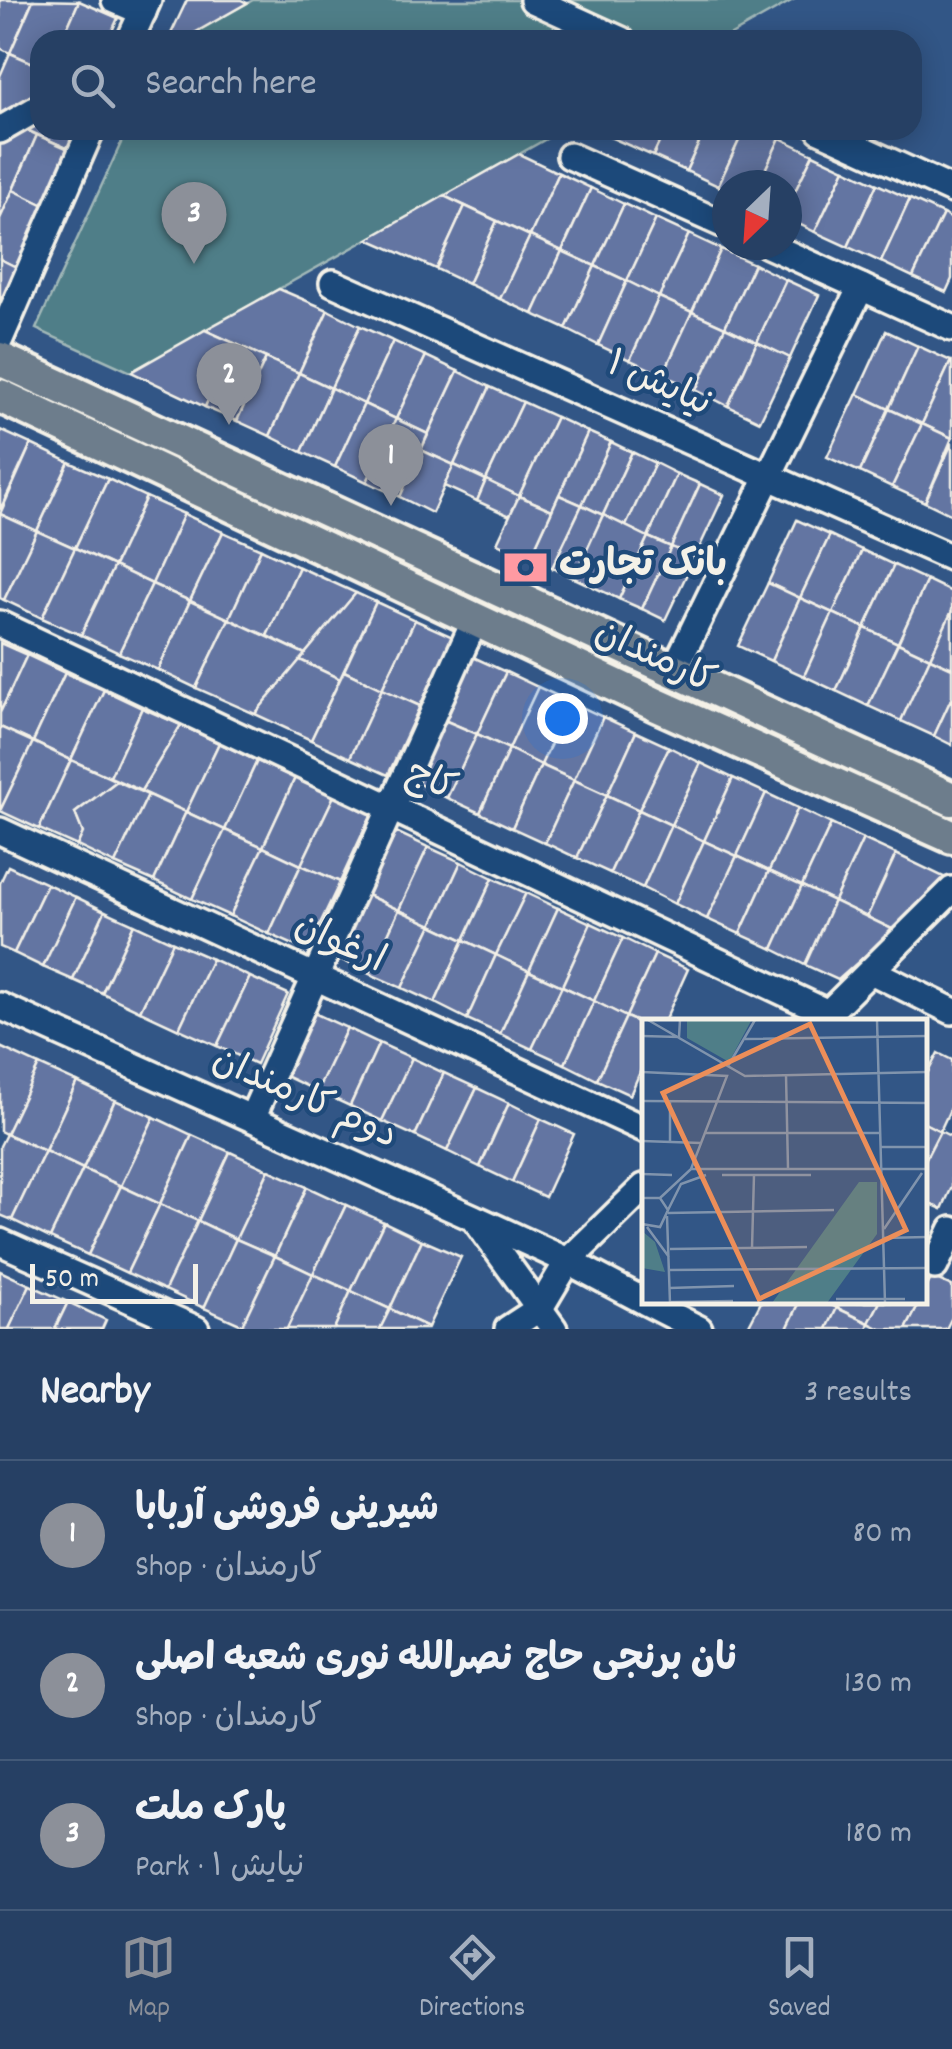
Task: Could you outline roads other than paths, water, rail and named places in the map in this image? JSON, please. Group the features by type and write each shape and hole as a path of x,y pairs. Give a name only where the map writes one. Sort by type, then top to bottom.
{"main road":[{"name":"کارمندان","path":"0,358 952,799"},
{"name":"کارمندان","path":"0,396 658,706 952,837"},
{"path":"658,706 672,672"}],"street":[{"path":"116,0 145,6 134,30"},
{"path":"533,0 600,30"},
{"path":"0,130 30,113"},
{"path":"0,339 87,140"},
{"path":"842,140 952,190"},
{"path":"570,156 712,219"},
{"path":"801,260 952,328"},
{"name":"نیایش ۱","path":"333,283 952,558"},
{"path":"672,672 861,287"},
{"path":"252,1118 475,620"},
{"name":"کاج","path":"0,624 391,806 823,1017"},
{"name":"ارغوان","path":"0,832 642,1129"},
{"path":"823,1017 952,890"},
{"path":"871,972 952,1012"},
{"name":"دوم کارمندان","path":"0,1006 474,1218 547,1319"},
{"path":"508,1329 547,1319 568,1261 642,1189"},
{"path":"474,1218 642,1299"},
{"path":"937,1267 952,1230"},
{"path":"0,1242 196,1329"},
{"path":"651,1304 698,1329"}],"place":[{"name":"پارک ملت","path":"194,264"},
{"name":"نان برنجی حاج نصرالله نوری شعبه اصلی","path":"229,425"},
{"name":"شیرینی فروشی آربابا","path":"391,506"},
{"name":"بانک تجارت","path":"526,567"}]}
